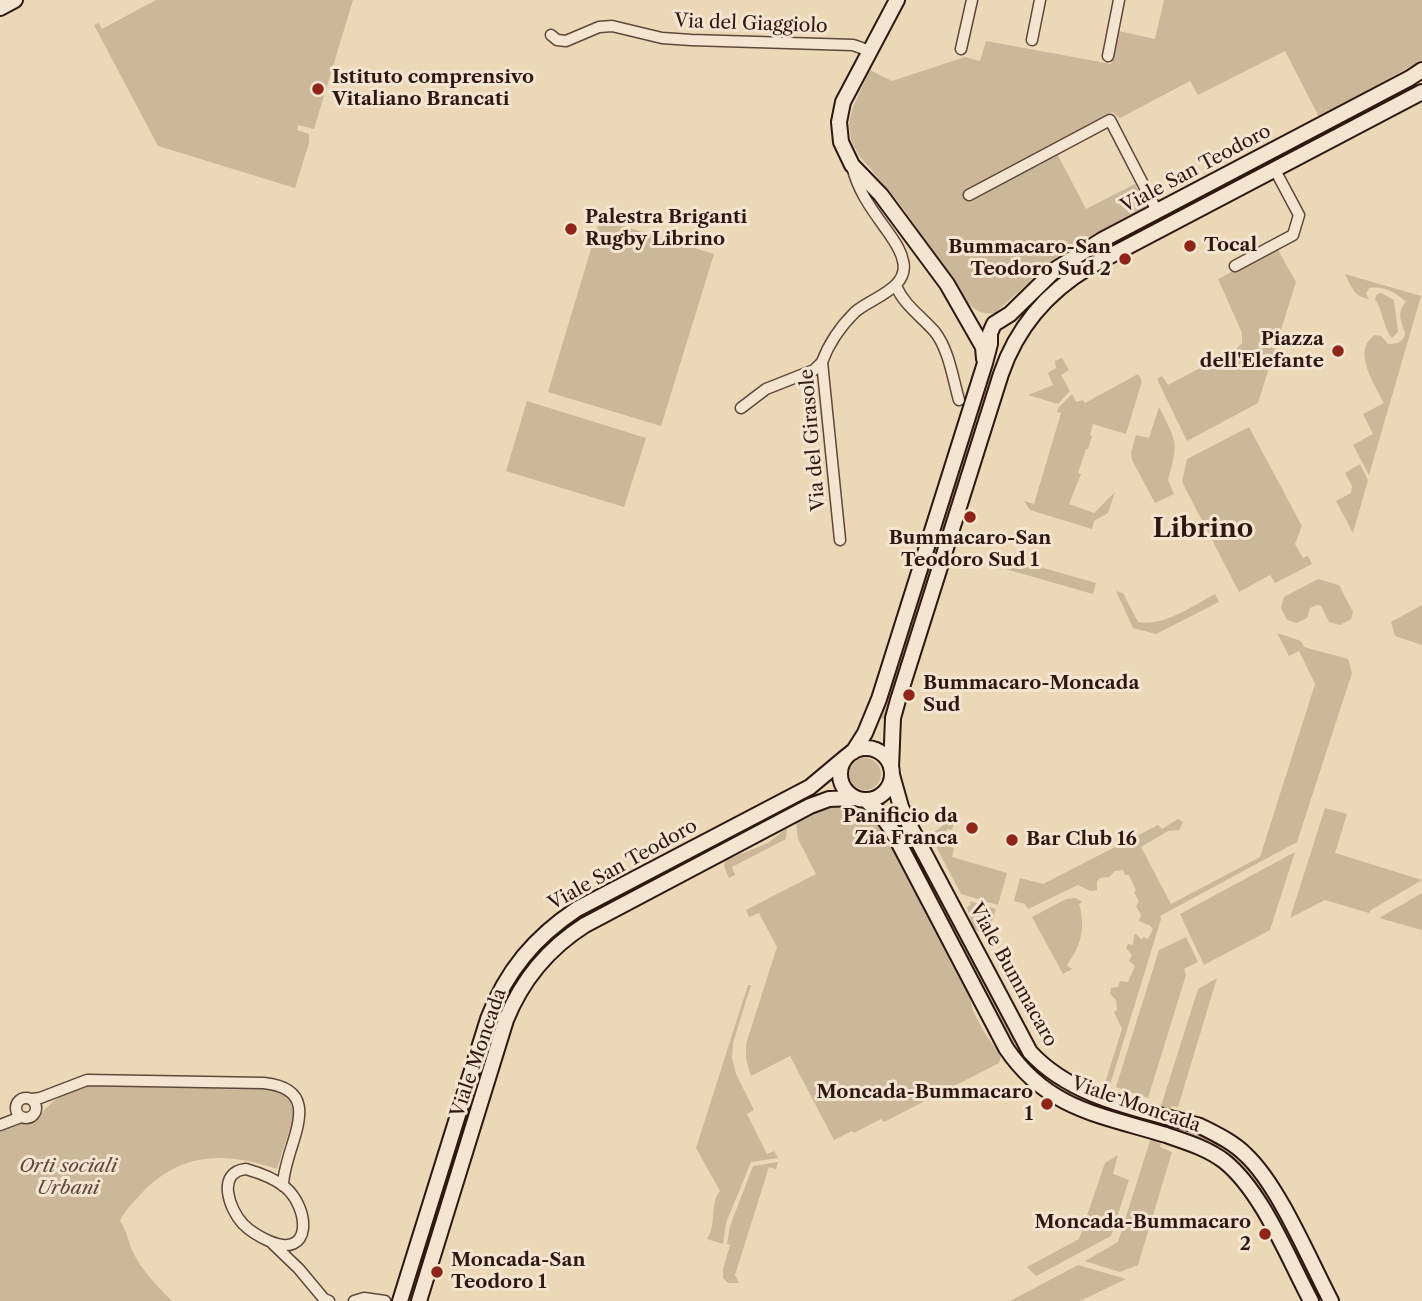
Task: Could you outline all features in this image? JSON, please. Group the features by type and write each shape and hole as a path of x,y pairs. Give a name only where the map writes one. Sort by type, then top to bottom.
{"main road":[{"path":"0,8 15,0"},
{"path":"897,0 840,113 841,142 852,165 881,195 927,255 962,307 983,347 985,363"},
{"name":"Viale San Teodoro","path":"999,322 1056,269 1102,240 1410,78 1422,69"},
{"name":"Viale Bummacaro","path":"1331,1301 1279,1201 1261,1171 1245,1154 1216,1134 1071,1085 1050,1071 1030,1052 906,819 891,771 893,718 1000,374 1014,341 1042,302 1070,278 1422,92"},
{"path":"962,307 975,319 1008,321 1014,326 1014,341 1001,348 971,324"},
{"path":"990,337 992,327 999,322"},
{"name":"Viale San Teodoro","path":"400,1301 488,1019 504,982 516,964 545,932 577,909 804,790 850,754 873,716 985,363 990,337"},
{"path":"873,716 881,725 888,724 893,718"},
{"path":"866,748 879,752 891,771 888,788 884,793 878,797 860,799 844,788 840,775 840,768 850,754 866,748"},
{"path":"804,790 813,795 810,806"},
{"name":"Viale Moncada","path":"419,1301 506,1020 529,976 554,948 585,925 810,806 829,799 860,799 879,812 892,830 1006,1048 1031,1079 1062,1102 1207,1150 1235,1171 1263,1209 1311,1301"},
{"path":"892,830 894,822 906,819"}],"street":[{"path":"961,49 972,0"},
{"path":"1032,40 1040,0"},
{"path":"1108,57 1119,0"},
{"name":"Via del Giaggiolo","path":"551,36 566,41 599,27 609,26 681,40 853,45 870,51"},
{"path":"969,195 1110,120 1157,211"},
{"path":"852,165 855,182 899,249 905,263 903,275 895,286 906,304 937,334 959,400"},
{"path":"1235,266 1293,235 1299,215 1275,170"},
{"name":"Via del Girasole","path":"840,540 822,362 829,346 852,315 895,286"},
{"path":"741,408 766,389 814,370 822,362"},
{"path":"0,1124 18,1112 22,1098 32,1099 54,1093 74,1083 107,1079 280,1085 295,1097 301,1114 286,1161 283,1186"},
{"path":"18,1112 32,1117 54,1093"},
{"path":"32,1099 35,1102 35,1113"},
{"path":"269,1177 277,1174 286,1161"},
{"path":"271,1242 290,1245 304,1230 305,1222 297,1200 269,1177 246,1169 239,1170 229,1179 227,1191 234,1213 251,1231 271,1242 299,1269 324,1299 329,1301"},
{"path":"296,1241 295,1256 299,1269"},
{"path":"354,1301 364,1298 385,1301"}],"green space":[{"path":"156,0 353,0 314,129 298,125 297,130 309,134 309,143 295,188 158,146 94,25 99,23 102,29"},
{"path":"1164,0 1422,0 1422,60 1319,117 1285,51 1198,95 1190,81 1120,118 1112,112 1052,144 1086,209 1135,184 1146,208 1075,244 995,313 976,309 970,305 900,204 858,154 851,140 849,123 853,107 870,70 892,81 965,57 980,61 986,41 1111,64 1119,31 1155,39"},
{"path":"1408,86 1409,91 1055,283 1022,316 1019,314 1032,297 1082,257"},
{"path":"600,219 714,254 661,426 548,392"},
{"path":"1277,248 1296,282 1258,403 1187,441 1157,379 1162,376 1168,385 1236,349 1242,343 1242,333 1218,279"},
{"path":"1345,274 1421,296 1369,475 1353,445 1373,434 1363,414 1384,403 1367,368 1365,349 1368,341 1375,335 1381,336 1388,344 1402,340 1405,333 1400,313 1406,302 1380,288 1369,288 1366,294 1369,299 1364,298 1354,290"},
{"path":"1381,293 1394,300 1398,332 1392,338 1375,299 1377,294"},
{"path":"1062,358 1069,370 1061,375 1070,391 1058,404 1028,395 1053,385 1048,373 1056,368 1055,361"},
{"path":"991,370 994,375 887,717 882,719 880,716 987,372"},
{"path":"1138,374 1142,381 1126,434 1093,424 1092,436 1078,473 1081,474 1069,504 1094,513 1115,492 1108,513 1094,521 1092,529 1030,510 1024,501 1034,504 1061,413 1057,412 1059,407 1072,394 1076,402 1083,400 1085,403"},
{"path":"527,401 646,438 624,507 506,471"},
{"path":"1159,407 1173,436 1175,449 1168,480 1174,494 1155,503 1132,460 1131,453 1136,435 1149,438"},
{"path":"1249,427 1302,526 1295,544 1303,558 1308,556 1312,564 1275,583 1270,575 1239,592 1182,482 1187,459"},
{"path":"1360,464 1368,480 1353,533 1336,501 1351,493 1352,486 1345,473"},
{"path":"998,555 1096,583 1093,594 995,566"},
{"path":"1318,579 1339,585 1353,612 1351,619 1340,625 1329,622 1321,606 1317,605 1310,608 1307,618 1297,623 1287,620 1281,608 1284,597"},
{"path":"1116,591 1123,593 1138,622 1168,619 1215,594 1219,602 1156,634 1133,628"},
{"path":"1422,605 1422,645 1395,636 1391,622"},
{"path":"1277,633 1301,641 1304,647 1348,659 1352,673 1297,842 1160,916 1110,1085 1105,1083 1122,1029 1114,1012 1117,1010 1116,1000 1110,994 1111,988 1118,987 1120,981 1128,982 1135,966 1129,961 1132,955 1126,948 1128,944 1133,945 1134,935 1142,940 1143,937 1148,939 1153,929 1139,921 1141,915 1136,906 1139,902 1134,892 1136,890 1129,875 1125,875 1123,870 1100,878 1097,890 1090,891 1078,885 1028,909 1025,904 1014,901 1020,878 1043,884 1158,825 1162,829 1178,819 1183,822 1179,830 1168,831 1141,847 1171,904 1260,857 1315,684 1299,651 1289,656"},
{"path":"865,758 876,763 881,774 876,785 865,790 854,785 849,774 854,763"},
{"path":"807,795 807,801 579,921 531,965 498,1022 412,1301 407,1301 493,1020 500,1003 529,956 565,923"},
{"path":"837,806 862,811 881,827 969,994 973,1011 984,1032 1001,1056 999,1063 884,1122 881,1119 834,1140 790,1056 751,1076 746,1059 746,1044 777,947 759,913 749,917 746,910 816,874 798,839 796,823 821,810"},
{"path":"1325,808 1347,814 1335,853 1422,880 1369,913 1325,900 1290,918"},
{"path":"951,813 956,815 952,830 947,829 943,845 954,848 952,857 1007,873 998,905 961,894 930,835 945,824"},
{"path":"901,823 1046,1076 1072,1092 1131,1112 1129,1119 1075,1101 1036,1076 1015,1050 897,826"},
{"path":"787,828 786,839 732,867 735,875 729,878 724,866 726,860 768,843"},
{"path":"1295,852 1270,930 1204,965 1180,914"},
{"path":"1422,893 1422,930 1379,918"},
{"path":"1076,898 1082,902 1079,904 1081,936 1067,965 1072,969 1063,974 1032,917 1066,899"},
{"path":"970,901 996,909 991,925 980,932 973,928 967,907 971,905"},
{"path":"1186,937 1198,962 1184,969 1186,975 1148,1098 1116,1087 1159,950"},
{"path":"1217,978 1178,1107 1172,1106 1167,1123 1213,1140 1242,1161 1270,1197 1325,1301 1317,1301 1254,1183 1165,1130 1160,1147 1172,1152 1138,1265 1120,1272 1085,1261 1118,1242 1198,989"},
{"path":"748,985 751,985 733,1043 732,1058 736,1074 754,1110 747,1114 767,1154 774,1151 778,1158 751,1162 726,1223 723,1244 707,1239 720,1191 696,1148"},
{"name":"Orti sociali Urbani","path":"93,1084 271,1089 287,1096 295,1112 277,1169 239,1159 204,1159 187,1163 155,1181 124,1214 120,1221 137,1259 172,1301 0,1301 0,1131 19,1122 37,1120 48,1106 61,1096"},
{"path":"1118,1155 1113,1174 1129,1180 1111,1236 1036,1276 1027,1267 1079,1239 1105,1163"},
{"path":"778,1162 776,1169 769,1167 735,1275 739,1283 728,1283 723,1278 723,1269 730,1245 727,1244 730,1226 753,1166"},
{"path":"1078,1265 1126,1279 1080,1301 1010,1301"}],"place":[{"name":"Istituto comprensivo Vitaliano Brancati","path":"318,89"},
{"name":"Palestra Briganti Rugby Librino","path":"571,229"},
{"name":"Tocal","path":"1190,246"},
{"name":"Bummacaro-San Teodoro Sud 2","path":"1125,259"},
{"name":"Piazza dell'Elefante","path":"1338,351"},
{"name":"Bummacaro-San Teodoro Sud 1","path":"970,517"},
{"name":"Bummacaro-Moncada Sud","path":"909,695"},
{"name":"Panificio da Zia Franca","path":"972,828"},
{"name":"Bar Club 16","path":"1012,840"},
{"name":"Moncada-Bummacaro 1","path":"1047,1104"},
{"name":"Moncada-Bummacaro 2","path":"1265,1234"},
{"name":"Moncada-San Teodoro 1","path":"437,1272"}],"district":[{"name":"Librino","path":"1203,529"}]}
